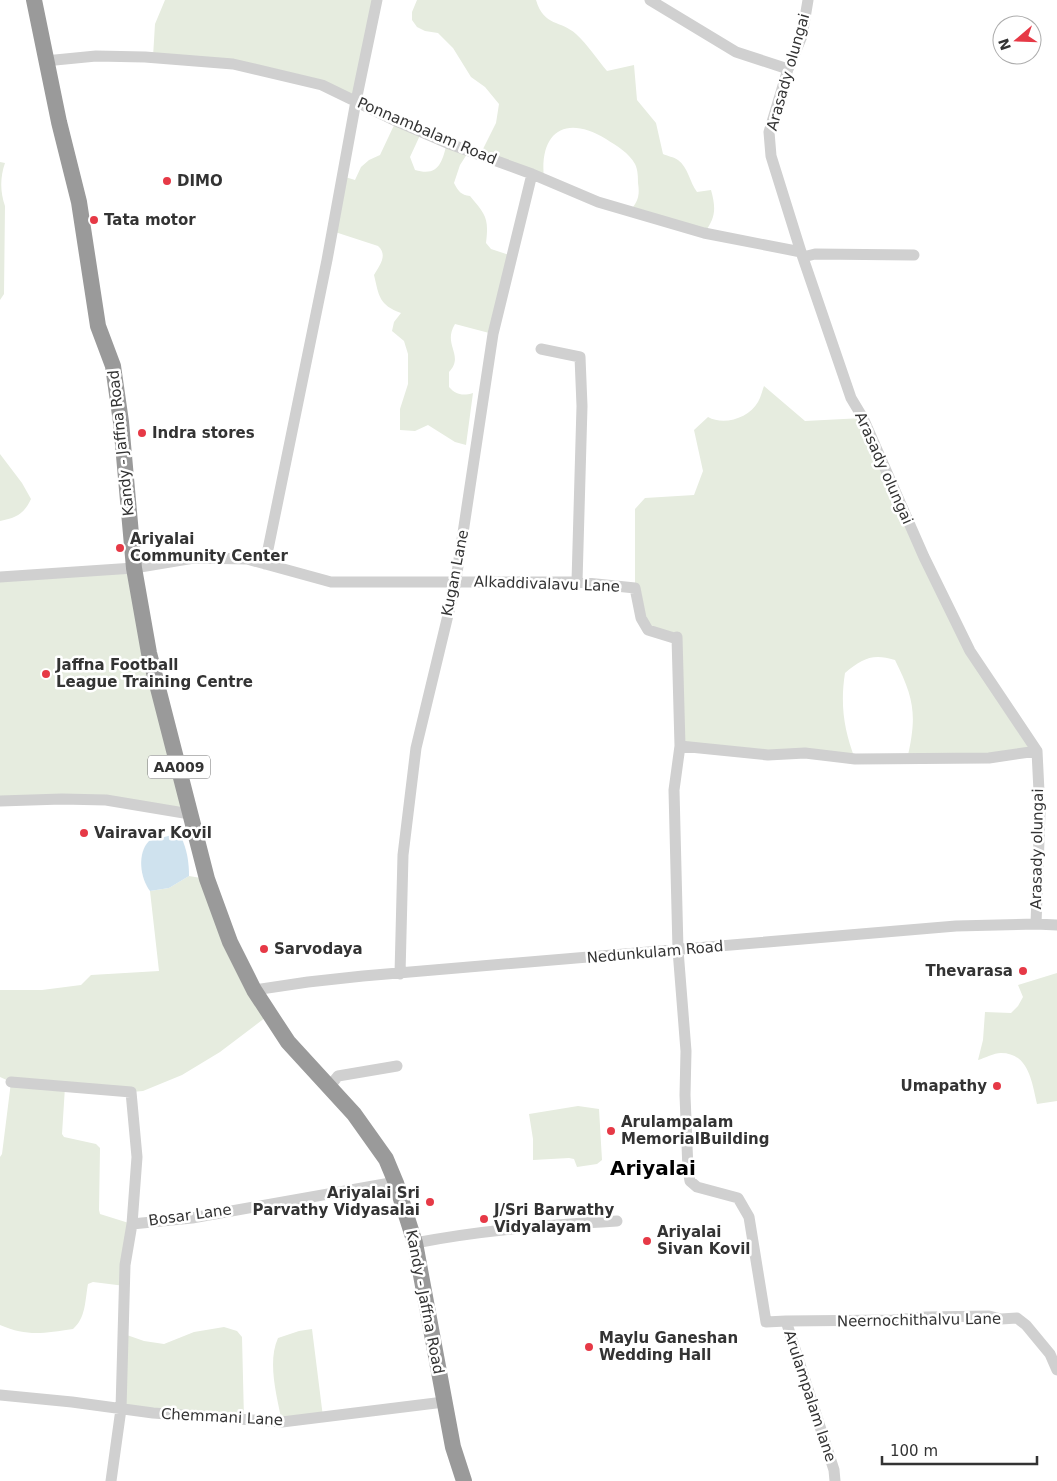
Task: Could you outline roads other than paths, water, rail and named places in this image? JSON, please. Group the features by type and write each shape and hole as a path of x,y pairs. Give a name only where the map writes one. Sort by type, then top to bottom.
{"highway":[{"name":"Kandy - Jaffna Road","path":"34,0 58,122 79,202 98,326 113,366 121,414 134,568 149,653 207,879 230,942 254,990 288,1042 330,1086 374,1141 386,1159 396,1182 415,1243 453,1447 464,1481"}],"street":[{"path":"265,564 327,260 356,101 377,0"},
{"path":"650,0 736,52 788,68"},
{"name":"Arasady olungai","path":"808,0 802,36 788,68 769,132 771,156 802,255 851,398 863,418 924,557 970,651 1037,751 1040,812 1036,924"},
{"name":"Ponnambalam Road","path":"45,60 96,56 233,64 322,85 449,143 606,204 704,232 802,255 914,255"},
{"name":"Kugan Lane","path":"400,974 403,856 416,748 456,581 493,334 532,174"},
{"path":"541,349 580,357 582,406 577,582"},
{"name":"Alkaddivalavu Lane","path":"0,577 134,568 194,558 247,559 331,582 577,582 635,588 641,618 648,630 677,637 680,746 674,790 678,950"},
{"path":"680,746 768,755 805,753 864,759 989,758 1037,751"},
{"path":"0,801 106,800 190,814"},
{"name":"Nedunkulam Road","path":"254,990 308,982 956,926 1057,925"},
{"name":"Arulampalam lane","path":"678,950 686,1051 686,1106 690,1181 697,1187 738,1198 749,1217 766,1322 786,1321 834,1470 835,1481"},
{"path":"330,1086 338,1076 397,1066"},
{"path":"11,1082 131,1092 137,1157 132,1224 125,1265 121,1409 111,1481"},
{"name":"Bosar Lane","path":"132,1224 192,1218 396,1182"},
{"path":"415,1243 448,1236 617,1221"},
{"name":"Neernochithalvu Lane","path":"786,1321 893,1320 989,1316 1001,1319 1016,1318 1026,1325 1050,1354 1057,1370"},
{"name":"Chemmani Lane","path":"0,1395 153,1413 282,1422 444,1402"}],"water":[{"path":"172,835 181,837 187,856 189,876 169,888 150,891 144,879 141,866 145,846 149,841"}],"place":[{"name":"DIMO","path":"167,181"},
{"name":"Tata motor","path":"94,220"},
{"name":"Indra stores","path":"142,433"},
{"name":"Ariyalai Community Center","path":"120,548"},
{"name":"Jaffna Football League Training Centre","path":"46,674"},
{"name":"Vairavar Kovil","path":"84,833"},
{"name":"Sarvodaya","path":"264,949"},
{"name":"Thevarasa","path":"1023,971"},
{"name":"Umapathy","path":"997,1086"},
{"name":"Arulampalam MemorialBuilding","path":"611,1131"},
{"name":"Ariyalai Sri Parvathy Vidyasalai","path":"430,1202"},
{"name":"J/Sri Barwathy Vidyalayam","path":"484,1219"},
{"name":"Ariyalai Sivan Kovil","path":"647,1241"},
{"name":"Maylu Ganeshan Wedding Hall","path":"589,1347"}],"district":[{"name":"Ariyalai","path":"653,1168"}]}
